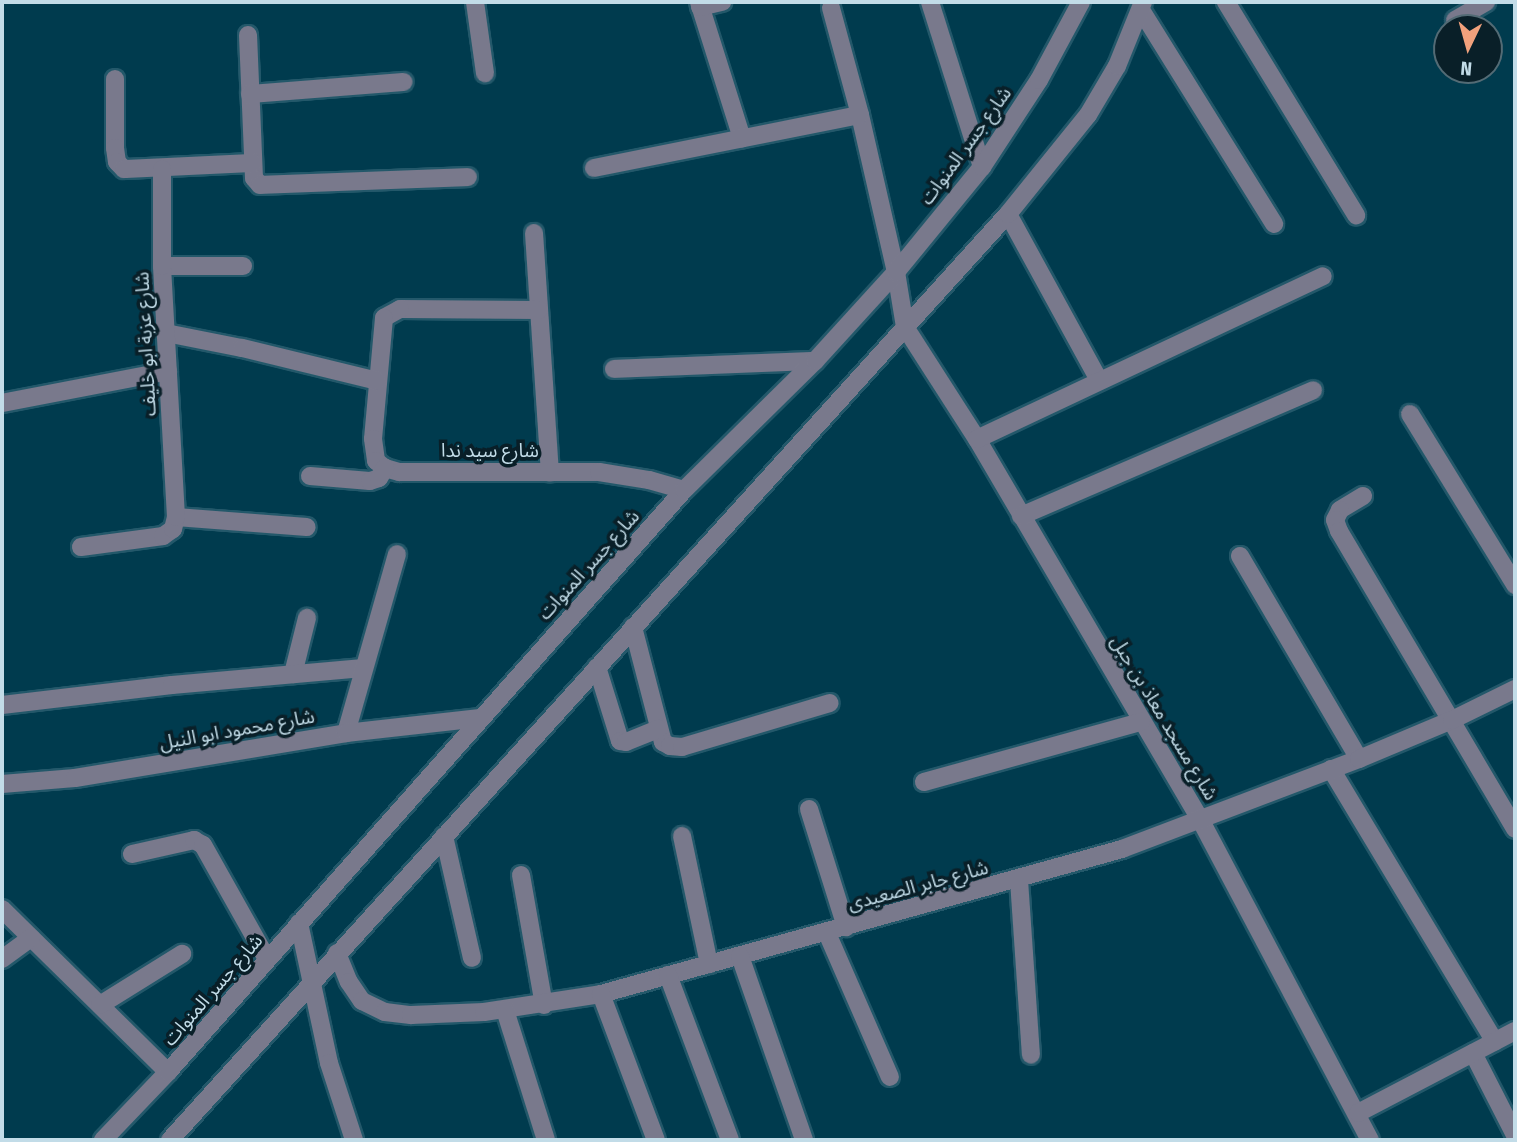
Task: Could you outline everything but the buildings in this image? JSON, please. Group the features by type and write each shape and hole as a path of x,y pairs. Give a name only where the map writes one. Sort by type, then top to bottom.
{"street":[{"path":"475,2 485,73"},
{"path":"722,2 700,4 742,138"},
{"path":"930,2 982,167"},
{"name":"شارع جسر المنوات","path":"103,1140 168,1072 684,489 815,361 896,272 982,167 1039,80 1081,2"},
{"path":"1226,2 1356,215"},
{"path":"1465,14 1486,2"},
{"path":"170,1140 310,982 1008,214 1088,115 1117,66 1142,6"},
{"path":"1142,6 1274,224"},
{"path":"831,8 860,115 896,272 905,327"},
{"path":"248,35 254,178 260,185 468,177"},
{"path":"115,79 117,162 124,169 253,163"},
{"path":"250,94 404,82"},
{"path":"594,168 860,115"},
{"name":"شارع عزبة ابو خليف","path":"162,169 162,266 176,517"},
{"path":"1008,214 1099,380"},
{"path":"534,233 550,472"},
{"path":"162,266 243,266"},
{"path":"977,439 1323,276"},
{"path":"310,477 370,481 379,478 385,468 376,461 374,452 377,381 381,331 384,318 392,312 415,309 539,310"},
{"name":"شارع مسجد معاذ بن جبل","path":"905,327 977,439 1141,722 1202,821 1370,1140"},
{"path":"166,333 242,348 377,381"},
{"path":"614,369 815,361"},
{"path":"2,403 168,371"},
{"path":"1021,516 1313,390"},
{"path":"1410,414 1515,585"},
{"name":"شارع سيد ندا","path":"385,468 399,472 608,474 684,489"},
{"path":"1363,496 1340,510 1335,520 1339,531 1515,829"},
{"path":"81,547 163,536 173,529 176,517 307,527"},
{"path":"346,733 397,554"},
{"path":"1240,556 1359,759"},
{"path":"293,674 307,618"},
{"path":"633,627 663,742 682,747 831,703"},
{"path":"597,667 620,741 626,742 659,729"},
{"path":"2,705 363,668"},
{"name":"شارع جابر الصعيدى","path":"338,953 349,982 362,1001 385,1012 411,1015 505,1010 601,994 1019,880 1122,849 1202,821 1359,759 1452,720 1515,689"},
{"name":"شارع محمود ابو النيل","path":"2,784 100,774 346,733 480,718"},
{"path":"924,782 1141,722"},
{"path":"1331,769 1495,1042"},
{"path":"809,809 846,927"},
{"path":"444,835 472,958"},
{"path":"682,836 709,964"},
{"path":"132,854 194,840 203,845 267,959"},
{"path":"521,874 544,1005"},
{"path":"1019,880 1031,1055"},
{"path":"2,909 168,1072"},
{"path":"299,923 329,1063 354,1140"},
{"path":"827,933 890,1077"},
{"path":"2,960 31,938"},
{"path":"100,1005 182,954"},
{"path":"740,956 804,1140"},
{"path":"668,975 730,1140"},
{"path":"601,994 656,1140"},
{"path":"505,1010 546,1140"},
{"path":"1358,1113 1515,1031"},
{"path":"1473,1053 1515,1135"}]}
